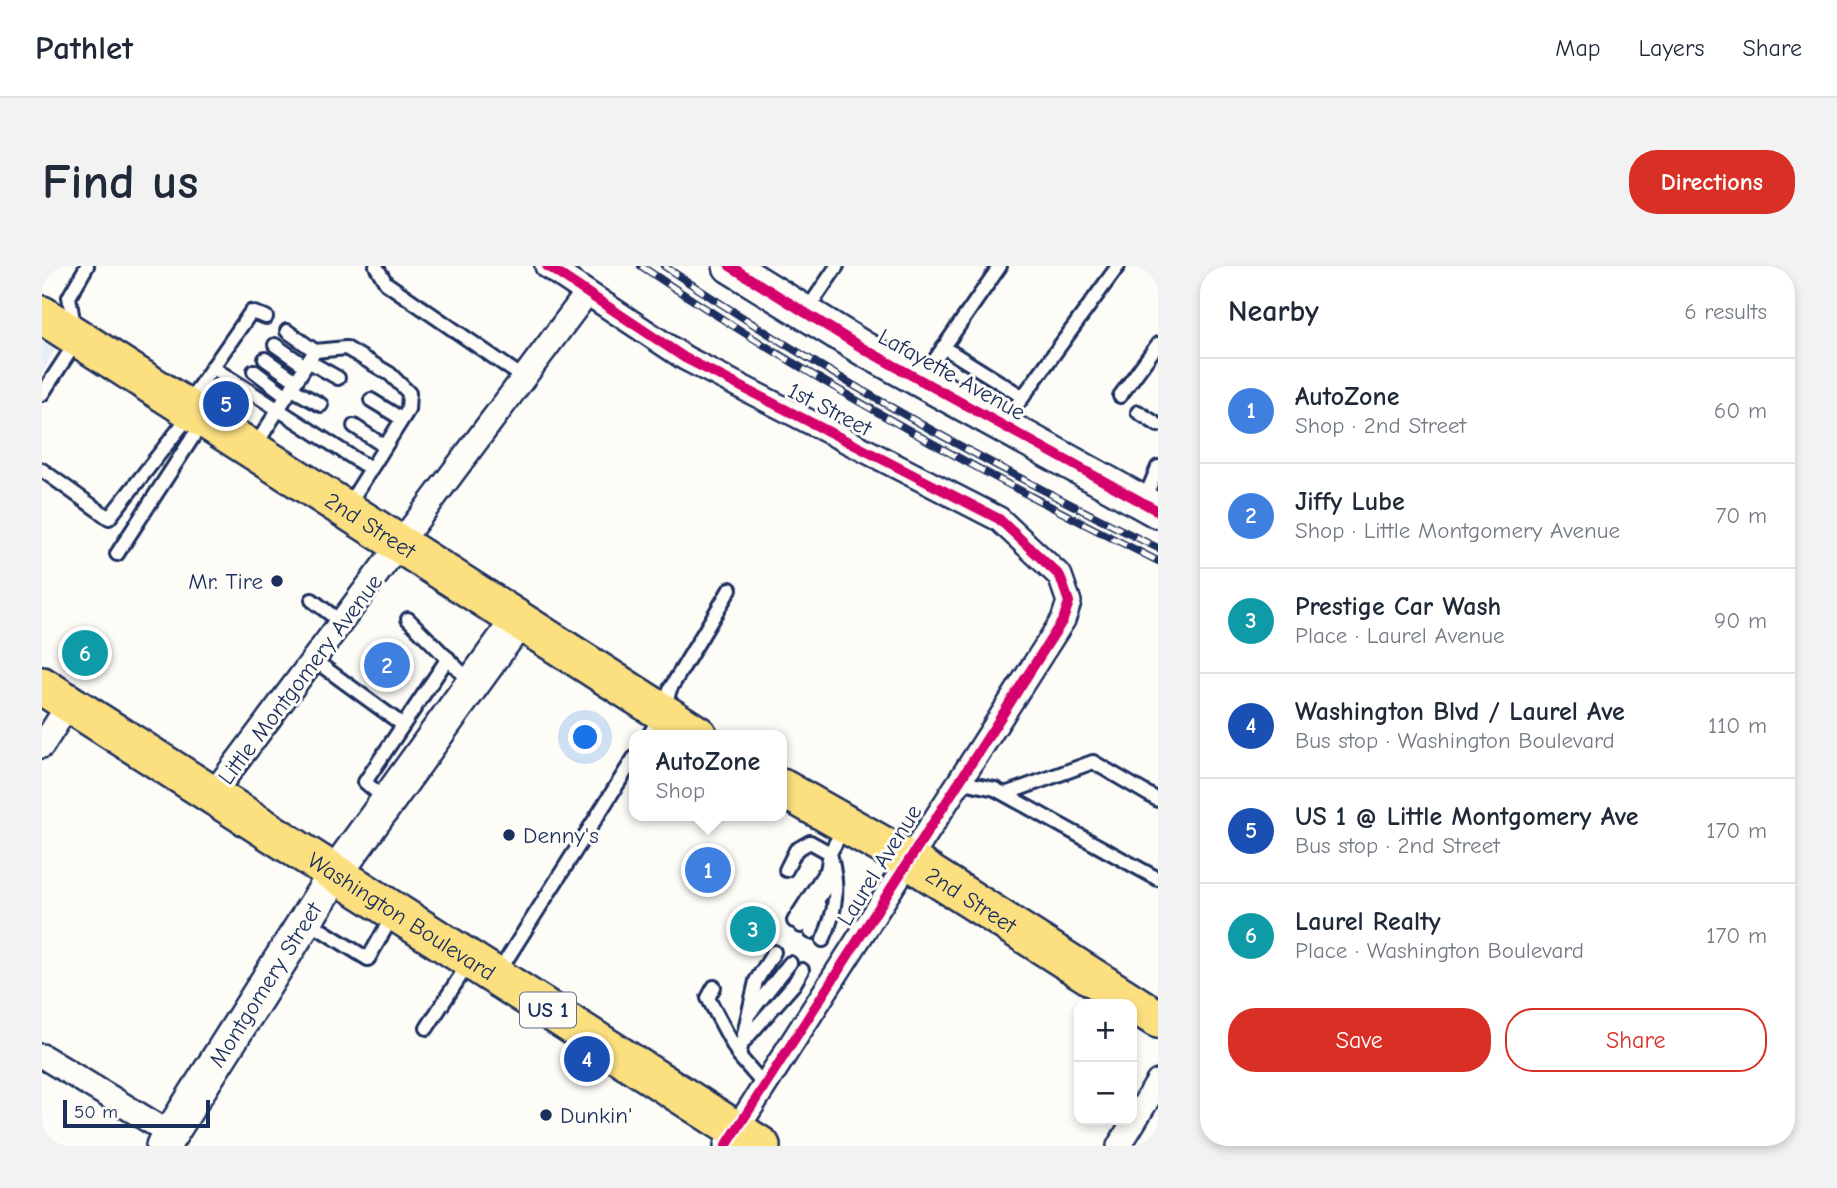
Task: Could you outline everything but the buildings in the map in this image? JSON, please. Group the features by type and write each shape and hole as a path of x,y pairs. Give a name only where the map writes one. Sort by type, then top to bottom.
{"main road":[{"name":"2nd Street","path":"42,315 518,621 656,724 679,730"},
{"name":"Washington Boulevard","path":"56,695 483,969 741,1141"},
{"name":"2nd Street","path":"787,793 838,840 907,859 1158,1018"}],"street":[{"name":"1st Street","path":"547,266 685,358 999,519 1060,576 1065,586 1068,608"},
{"name":"Lafayette Avenue","path":"730,266 920,381 1150,507"},
{"name":"Little Montgomery Avenue","path":"212,795 587,293"},
{"name":"Laurel Avenue","path":"741,1141 764,1085 1068,608"},
{"name":"Montgomery Street","path":"167,1140 335,874 518,621"},
{"path":"42,746 56,695"},
{"path":"42,1056 167,1140"},
{"path":"1119,1146 1158,1082"}],"lane":[{"path":"376,266 386,283 524,378"},
{"path":"805,313 837,266"},
{"path":"920,381 1000,266"},
{"path":"1002,426 1118,266"},
{"path":"42,394 79,338 68,297 83,267"},
{"path":"117,554 194,413 212,367 251,312 266,317"},
{"path":"243,324 255,332"},
{"path":"287,331 309,359"},
{"path":"233,337 245,345"},
{"path":"1120,396 1158,344"},
{"path":"275,345 309,359 338,378"},
{"path":"943,347 1023,397"},
{"path":"252,451 309,359 346,348 390,374 409,393 408,410 369,468 345,511"},
{"path":"224,350 236,358"},
{"path":"265,359 292,389"},
{"path":"212,367 369,468"},
{"path":"254,371 321,405"},
{"path":"371,400 402,419"},
{"path":"1139,412 1158,425"},
{"path":"42,470 109,518 194,413"},
{"path":"354,426 384,446"},
{"path":"1150,507 1158,467"},
{"path":"656,724 670,689 730,589"},
{"path":"312,600 342,623"},
{"path":"408,619 473,683"},
{"path":"387,801 365,782 448,658"},
{"path":"314,660 403,725"},
{"path":"1004,794 1093,762 1158,800"},
{"path":"427,1028 483,969 629,766"},
{"path":"958,781 979,784 1004,794 1158,879"},
{"path":"786,870 796,850 810,842 838,840"},
{"path":"825,872 824,890 802,926 838,840"},
{"path":"823,940 836,902 838,840"},
{"path":"306,921 368,958 395,912"},
{"path":"741,1050 749,1011 756,981 782,957 749,1011"},
{"path":"741,1050 802,971"},
{"path":"711,992 741,1050 764,1085"}],"shaded area":[{"path":"42,338 57,347 42,373"}],"railway":[{"path":"641,266 830,385 1025,493 1158,561"},
{"path":"664,266 784,343 906,416 1031,484 1158,548"}],"cycle path":[{"path":"547,266 685,358 999,519 1060,576 1069,602 1063,620 726,1146"},
{"path":"730,266 864,349 1158,511"}],"place":[{"name":"US 1 @ Little Montgomery Ave","path":"226,404"},
{"name":"Mr. Tire","path":"277,581"},
{"name":"Laurel Realty","path":"85,653"},
{"name":"Jiffy Lube","path":"387,665"},
{"name":"Denny's","path":"509,835"},
{"name":"AutoZone","path":"708,870"},
{"name":"Prestige Car Wash","path":"753,929"},
{"name":"Washington Blvd / Laurel Ave","path":"587,1059"},
{"name":"Dunkin'","path":"546,1115"}]}
